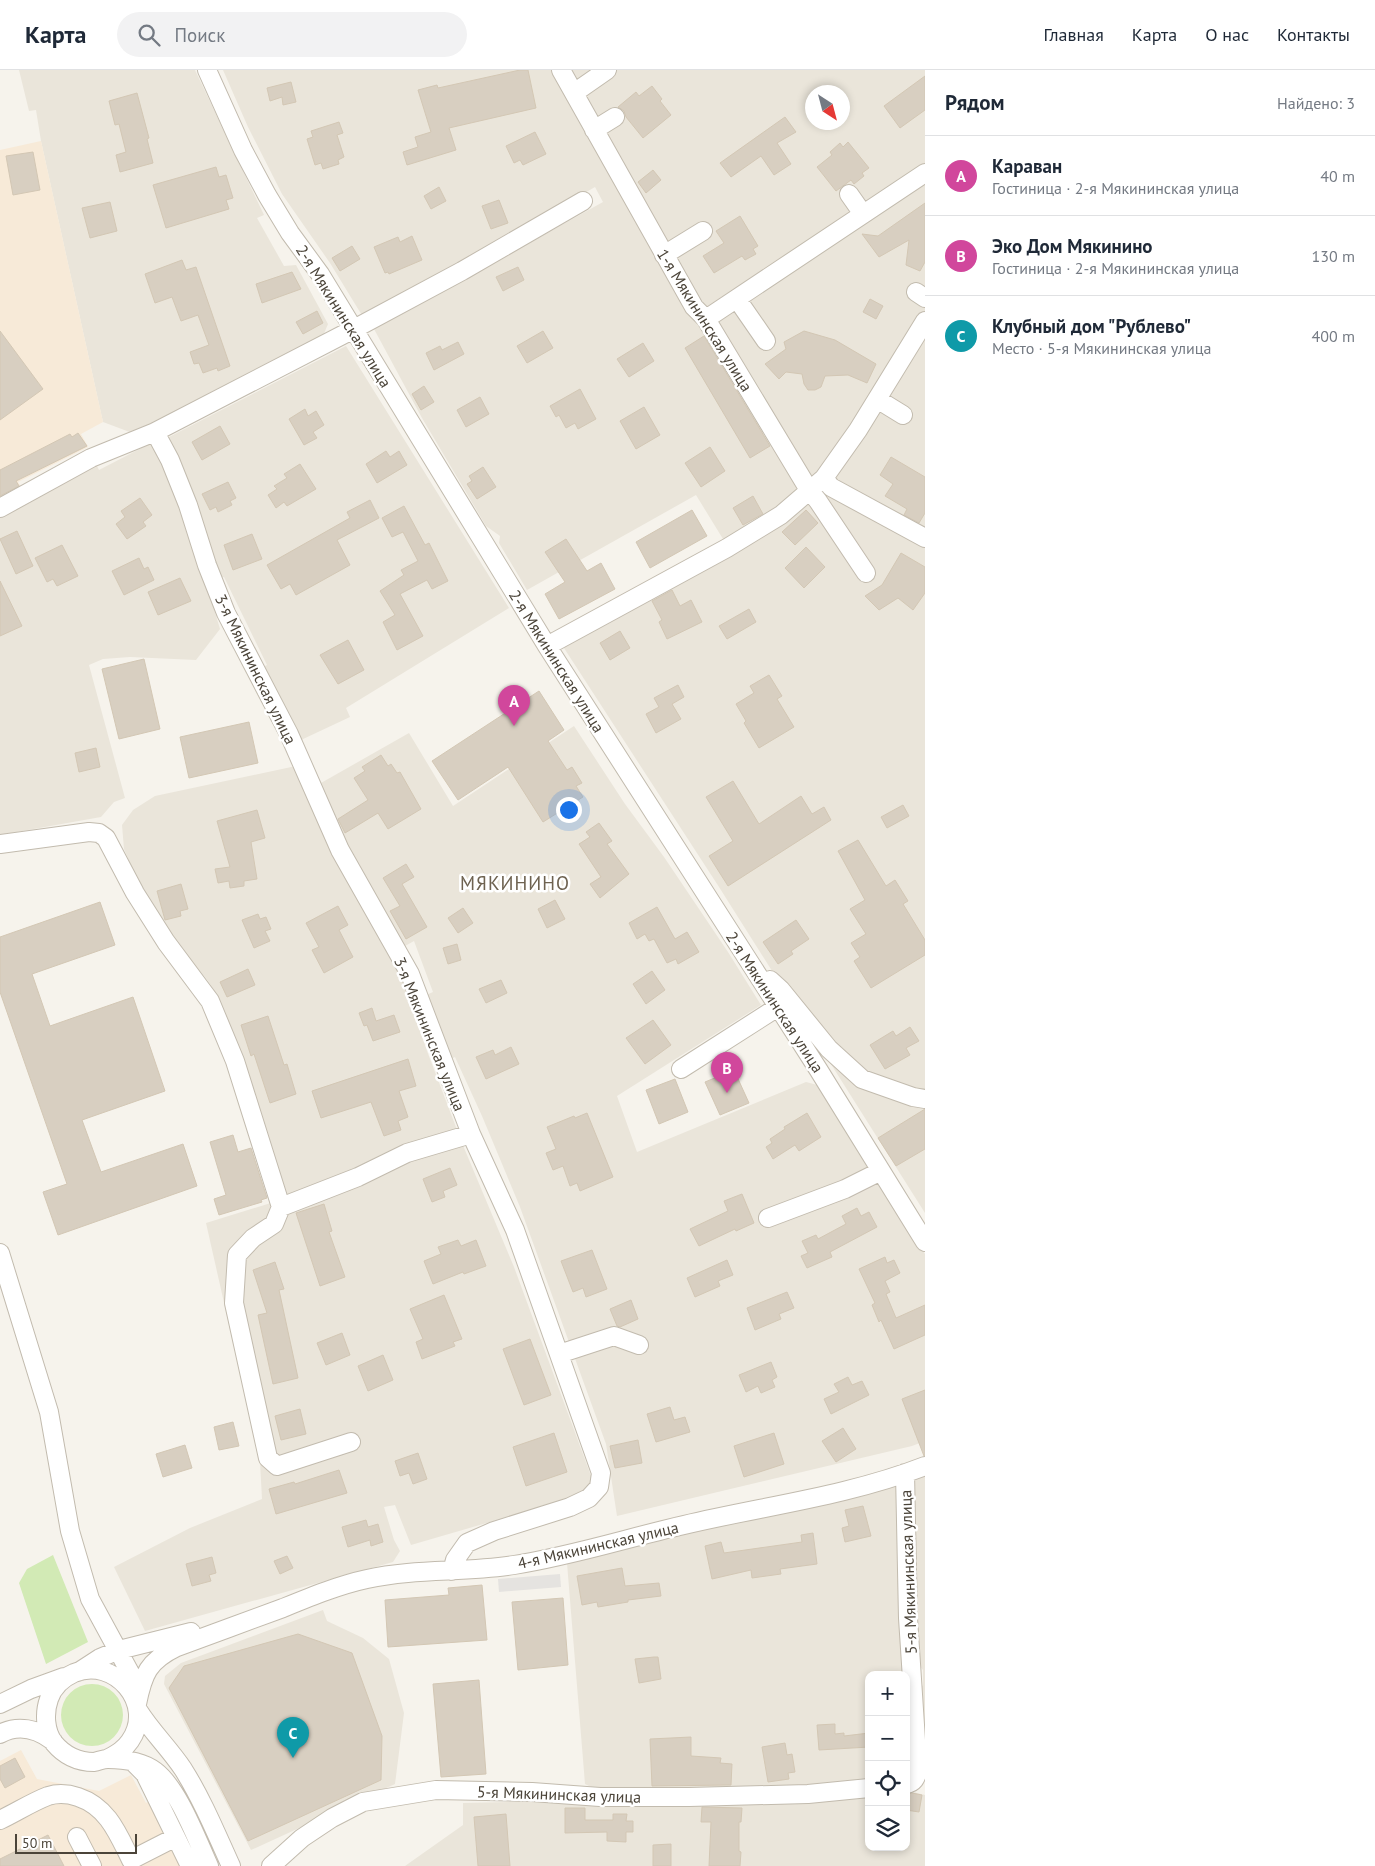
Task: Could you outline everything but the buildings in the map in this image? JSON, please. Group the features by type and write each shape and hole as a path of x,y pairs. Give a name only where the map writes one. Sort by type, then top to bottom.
{"street":[{"name":"2-я Мякининская улица","path":"206,70 243,150 268,195 354,329 547,646 925,1242"},
{"name":"1-я Мякининская улица","path":"561,70 694,307 706,319 808,490 818,501 866,573"},
{"path":"574,92 607,70"},
{"path":"594,130 614,117"},
{"path":"706,319 925,173"},
{"path":"848,194 863,214"},
{"path":"0,508 90,458 155,432 354,329 462,271 583,201"},
{"path":"664,255 703,231"},
{"path":"737,299 766,341"},
{"path":"547,646 727,548 781,514 824,478 858,430 925,320"},
{"path":"877,399 903,415"},
{"name":"3-я Мякининская улица","path":"155,432 170,460 188,505 207,565 226,613 289,734 340,850 410,974 471,1134 515,1230 601,1473 599,1487 589,1498 570,1507 494,1531 467,1543 455,1560 452,1571"},
{"path":"824,478 831,487 925,538"},
{"path":"0,844 89,832 98,833 106,838 140,902 166,942 210,1001 235,1061 280,1207 274,1224 253,1238 237,1255 234,1303 268,1458 278,1466 351,1442"},
{"path":"746,958 781,990 829,1049 862,1079 913,1097 925,1099"},
{"path":"681,1069 778,1008"},
{"path":"280,1207 358,1176 407,1153 471,1134"},
{"path":"768,1218 845,1189 881,1171"},
{"path":"0,1253 49,1412 70,1531 90,1599 118,1650 138,1702 137,1726 131,1740 120,1752 107,1759 95,1762 71,1757 45,1735 27,1729 8,1730 0,1734"},
{"path":"559,1354 614,1336 639,1345"},
{"name":"4-я Мякининская улица","path":"138,1702 148,1669 164,1653 366,1579 406,1572 452,1571 513,1566 574,1554 684,1525 856,1487 925,1466"},
{"name":"5-я Мякининская улица","path":"905,1473 908,1618 918,1679 918,1771 916,1779 910,1784"},
{"name":"4-я Мякининская улица","path":"74,1673 118,1650 270,1613"},
{"path":"0,1704 31,1689 74,1673 92,1669 116,1676 125,1683 184,1771 208,1815 231,1866"},
{"path":"53,1741 47,1728 46,1713 49,1699 56,1686 74,1673"},
{"path":"107,1759 132,1761 153,1769 161,1776 173,1794 209,1866"},
{"path":"132,1761 145,1774 190,1866"},
{"name":"5-я Мякининская улица","path":"271,1866 302,1838 332,1818 363,1802 436,1790 532,1792 600,1797 689,1797 808,1794 865,1788"},
{"path":"0,1820 49,1796 69,1794 88,1800 103,1811 115,1827 131,1860 176,1837"},
{"path":"77,1837 92,1866"}],"shaded area":[{"path":"19,70 195,70 264,215 257,218 284,266 296,265 328,324 323,336 135,434 103,422 41,141 36,110 29,111"},
{"path":"223,70 925,70 925,1213 719,887 562,645 776,508 723,539 696,495 527,590 499,543 500,536 486,526 422,418 374,329 603,202 595,187 453,269 363,317 330,263 282,194 248,127"},
{"path":"41,141 103,422 81,434 88,447 18,482 22,489 0,501 0,150"},
{"path":"346,346 509,608 346,708 350,717 301,740 263,667 267,665 224,577 218,579 206,546 199,510 169,437"},
{"path":"153,442 185,513 220,629 196,660 130,657 103,659 89,665 125,798 114,802 101,817 0,835 0,517 96,464 99,470"},
{"path":"574,726 625,804 664,857 728,952 761,1005 617,1096 637,1152 806,1082 821,1086 925,1254 925,1441 912,1446 617,1516 606,1444 520,1207 455,1057 450,1059 426,995 433,992 414,941 405,946 373,894 341,834 321,783 409,733 453,806"},
{"path":"296,766 400,973 427,1051 462,1143 514,1267 594,1484 569,1499 411,1545 395,1505 384,1507 394,1540 400,1551 393,1562 145,1631 114,1567 190,1528 262,1499 260,1462 206,1223 274,1202 231,1060 205,1003 218,997 208,981 159,920 145,898 124,849 122,825 133,810 155,796"},
{"path":"925,1476 925,1734 918,1691 923,1685 923,1670 918,1664 914,1480"},
{"path":"897,1486 900,1491 906,1671 865,1671 865,1783 803,1788 663,1791 595,1789 585,1784 567,1563 693,1531 863,1496"},
{"path":"560,1574 561,1587 499,1592 498,1579"},
{"path":"323,1610 327,1621 363,1638 389,1659 404,1713 395,1784 251,1850 164,1684 165,1676 181,1663"},
{"path":"910,1725 913,1767 910,1773"},
{"path":"21,1750 37,1779 99,1791 131,1775 146,1803 163,1794 198,1866 0,1866 0,1761"},
{"path":"910,1792 913,1792 925,1795 925,1866 405,1866 463,1825 463,1803 865,1795 865,1851 910,1851"}],"green space":[{"path":"53,1555 88,1642 46,1664 19,1583 27,1569"},
{"path":"86,1684 98,1684 114,1693 121,1703 123,1715 121,1727 114,1737 98,1746 86,1746 75,1741 66,1732 61,1721 61,1709 66,1698 75,1689"}],"place":[{"name":"Караван","path":"514,726"},
{"name":"Эко Дом Мякинино","path":"727,1093"},
{"name":"Клубный дом \"Рублево\"","path":"293,1758"}],"district":[{"name":"МЯКИНИНО","path":"515,883"}]}
